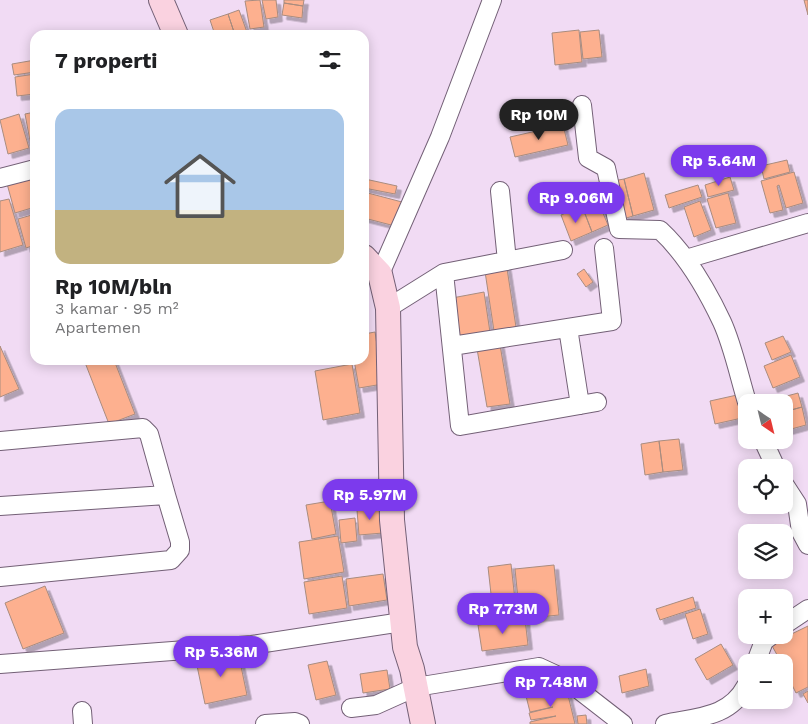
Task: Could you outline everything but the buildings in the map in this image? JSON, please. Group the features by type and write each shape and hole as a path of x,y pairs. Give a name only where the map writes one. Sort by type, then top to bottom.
{"street":[{"path":"160,0 174,30"},
{"path":"380,274 440,136 492,0"},
{"path":"582,105 588,158 606,168 619,229 660,230 686,259 722,323 744,394"},
{"path":"0,178 30,170"},
{"path":"500,191 507,261"},
{"path":"686,259 808,223"},
{"path":"452,346 612,321 604,248"},
{"path":"388,308 444,273 563,250"},
{"path":"369,263 380,274 388,308 392,520 405,647 416,687 423,724"},
{"path":"444,273 460,426 597,402"},
{"path":"568,328 580,405"},
{"path":"0,441 144,428 149,434 180,542 180,550 171,560 0,577"},
{"path":"0,506 166,496"},
{"path":"793,498 797,504 801,532 808,545"},
{"path":"793,619 808,609"},
{"path":"0,664 252,645 402,622"},
{"path":"351,708 376,705 416,687 539,667 565,679 623,724"},
{"path":"665,724 722,712 738,700"},
{"path":"265,724 295,722 300,724"}]}
